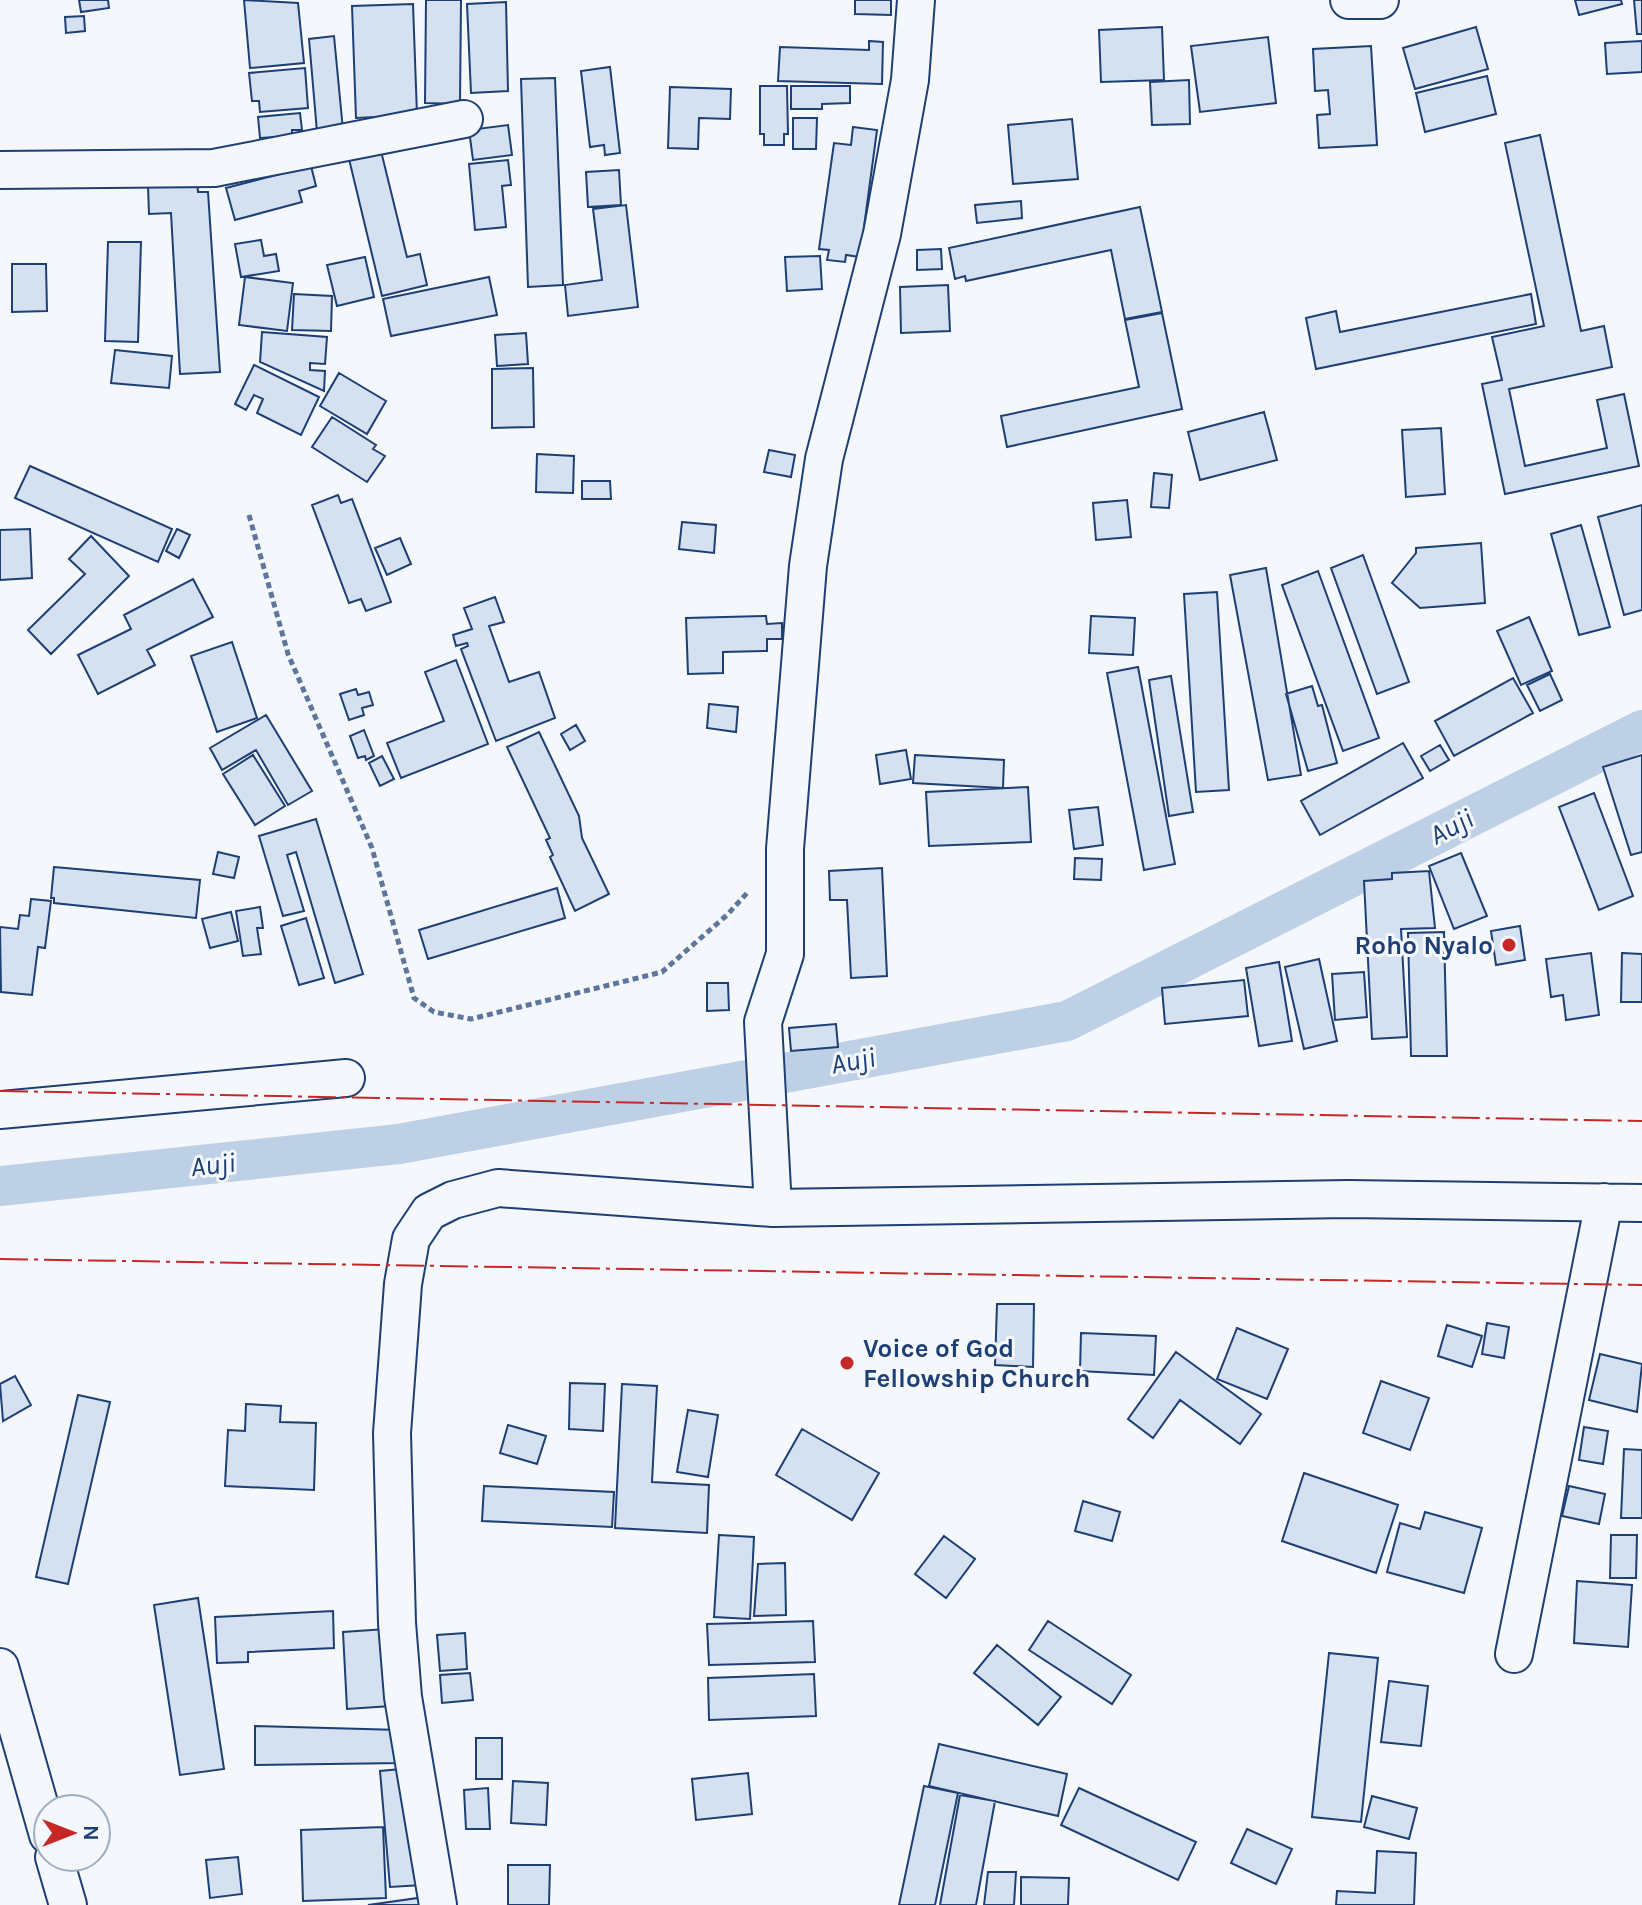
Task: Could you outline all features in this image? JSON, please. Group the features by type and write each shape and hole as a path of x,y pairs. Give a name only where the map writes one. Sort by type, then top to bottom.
{"street":[{"path":"773,1208 763,1022 785,954 785,849 808,566 817,498 882,234 910,80 916,0"},
{"path":"1349,0 1380,0"},
{"path":"0,170 214,168 464,119"},
{"path":"0,1110 346,1078"},
{"path":"438,1905 403,1697 397,1623 392,1433 403,1284 411,1239 429,1212 453,1200 498,1188 773,1208 1348,1199 1642,1203"},
{"path":"1514,1654 1604,1202"},
{"path":"0,1667 36,1793"},
{"path":"59,1873 68,1905"}],"path":[{"path":"249,515 288,654 372,848 414,998 434,1012 471,1019 662,972 727,915 785,849"}],"building":[{"path":"79,0 108,0 109,8 81,12"},
{"path":"244,0 298,3 304,63 250,68"},
{"path":"426,0 461,0 460,104 425,103"},
{"path":"855,0 891,0 891,15 855,14"},
{"path":"1575,0 1621,0 1622,4 1579,15"},
{"path":"1634,0 1642,0 1642,34 1637,34"},
{"path":"506,2 508,91 471,93 467,4"},
{"path":"413,4 417,115 356,118 352,6"},
{"path":"84,16 85,31 66,33 65,17"},
{"path":"1162,27 1164,80 1101,82 1099,30"},
{"path":"1476,27 1488,69 1415,89 1403,48"},
{"path":"334,36 343,130 317,132 309,39"},
{"path":"1268,37 1276,103 1200,112 1191,46"},
{"path":"869,41 883,42 882,84 778,81 780,47 869,50"},
{"path":"1642,41 1642,72 1607,74 1605,43"},
{"path":"1371,46 1377,145 1319,148 1317,115 1330,114 1328,90 1315,91 1313,49"},
{"path":"610,67 620,153 605,155 604,145 590,147 581,71"},
{"path":"305,68 308,108 260,112 259,101 252,101 249,73"},
{"path":"1487,76 1496,114 1425,132 1416,93"},
{"path":"555,78 563,285 528,287 521,79"},
{"path":"1189,80 1190,124 1152,125 1150,82"},
{"path":"760,86 787,86 788,134 784,134 784,145 764,145 764,134 760,134"},
{"path":"791,86 850,86 850,103 822,104 822,109 791,109"},
{"path":"670,87 731,89 730,119 699,118 698,149 668,148"},
{"path":"300,113 302,130 292,130 292,136 260,138 258,117"},
{"path":"793,118 817,118 816,149 793,149"},
{"path":"1072,119 1078,179 1013,184 1008,125"},
{"path":"508,125 512,155 473,160 469,130"},
{"path":"853,127 877,130 860,257 846,255 845,262 827,260 829,250 819,249 834,143 851,145"},
{"path":"1540,135 1581,331 1604,326 1612,367 1509,389 1525,466 1607,448 1597,400 1624,394 1639,466 1505,494 1482,384 1502,380 1492,337 1544,326 1505,143"},
{"path":"381,151 407,257 420,254 427,285 382,296 349,159"},
{"path":"508,160 511,185 502,186 506,227 475,230 469,164"},
{"path":"311,166 316,186 299,191 302,202 235,220 226,188"},
{"path":"619,170 621,205 588,207 586,172"},
{"path":"197,176 198,192 208,192 220,372 180,374 171,213 149,214 148,186"},
{"path":"1021,201 1022,218 977,223 975,205"},
{"path":"626,205 638,307 568,316 565,285 602,280 593,209"},
{"path":"1140,207 1162,312 1125,319 1111,250 966,281 965,276 955,279 949,248"},
{"path":"261,240 264,256 276,254 279,271 241,277 235,244"},
{"path":"108,242 141,242 138,342 105,341"},
{"path":"941,249 942,269 917,270 917,250"},
{"path":"820,256 822,289 787,291 785,257"},
{"path":"365,257 374,297 337,306 327,265"},
{"path":"12,264 46,264 47,311 12,312"},
{"path":"245,277 293,283 287,331 239,325"},
{"path":"489,277 497,315 391,336 383,299"},
{"path":"948,285 950,331 901,333 900,287"},
{"path":"294,294 332,296 331,331 292,330"},
{"path":"1531,294 1536,324 1316,369 1306,318 1336,311 1340,332"},
{"path":"1162,313 1182,409 1007,447 1001,416 1139,387 1125,320"},
{"path":"262,332 327,337 325,364 310,363 310,370 325,371 324,391 260,362"},
{"path":"526,333 528,364 497,366 495,335"},
{"path":"115,350 172,356 169,388 111,383"},
{"path":"254,365 319,397 301,435 257,413 263,399 254,395 246,410 235,404"},
{"path":"533,368 534,427 492,428 492,369"},
{"path":"339,373 386,401 367,434 320,406"},
{"path":"1264,412 1277,460 1200,480 1188,432"},
{"path":"332,417 376,445 373,449 385,456 367,482 312,447"},
{"path":"1441,428 1445,494 1406,497 1402,430"},
{"path":"769,450 795,455 791,477 764,472"},
{"path":"537,454 574,456 573,493 536,492"},
{"path":"30,466 172,529 158,562 15,498"},
{"path":"1154,473 1172,475 1169,508 1151,507"},
{"path":"582,481 610,481 611,499 582,499"},
{"path":"338,495 341,503 352,499 391,602 366,611 361,599 349,603 312,505"},
{"path":"1127,500 1131,537 1096,540 1093,503"},
{"path":"1642,505 1642,610 1624,615 1598,517"},
{"path":"682,522 716,525 714,553 679,549"},
{"path":"1581,525 1610,627 1579,635 1551,534"},
{"path":"30,529 32,578 0,580 0,530"},
{"path":"177,529 190,535 179,558 166,551"},
{"path":"91,536 129,576 51,654 28,630 85,574 69,559"},
{"path":"400,538 411,564 387,575 375,548"},
{"path":"1481,543 1485,603 1420,608 1392,583 1416,553 1416,548"},
{"path":"1363,555 1409,682 1377,694 1331,568"},
{"path":"1266,568 1301,775 1268,780 1230,575"},
{"path":"1318,571 1379,738 1343,751 1282,585"},
{"path":"193,579 213,617 147,650 155,665 98,694 78,655 131,629 124,615"},
{"path":"1217,592 1229,790 1196,792 1184,594"},
{"path":"495,597 504,622 489,626 509,682 539,672 555,718 496,741 461,649 468,646 467,643 456,646 453,635 472,629 464,608"},
{"path":"766,616 767,624 782,623 782,639 767,639 767,651 723,652 723,673 688,674 686,618"},
{"path":"1091,616 1135,618 1133,655 1089,653"},
{"path":"1529,617 1552,671 1521,685 1497,631"},
{"path":"232,642 257,718 217,732 191,656"},
{"path":"456,660 488,744 401,778 387,743 444,721 425,672"},
{"path":"1138,667 1175,864 1144,870 1107,673"},
{"path":"1550,674 1562,700 1540,711 1527,685"},
{"path":"1171,676 1193,812 1169,816 1149,680"},
{"path":"1513,678 1533,713 1454,756 1435,721"},
{"path":"1312,686 1318,706 1322,705 1337,763 1308,771 1286,694"},
{"path":"356,689 358,695 369,692 373,705 362,708 364,715 349,720 340,694"},
{"path":"709,704 738,707 736,732 707,728"},
{"path":"266,715 312,791 288,805 256,750 222,770 210,748"},
{"path":"576,725 585,741 570,750 561,734"},
{"path":"364,730 374,756 366,760 365,756 358,758 350,736"},
{"path":"539,732 579,816 582,838 609,894 575,911 550,857 553,855 546,840 550,838 507,747"},
{"path":"1403,743 1423,778 1320,835 1301,801"},
{"path":"1440,745 1449,760 1430,771 1421,756"},
{"path":"906,750 911,779 880,784 876,755"},
{"path":"253,755 285,806 255,825 223,774"},
{"path":"915,755 1004,760 1003,788 913,783"},
{"path":"1642,755 1642,852 1631,855 1603,767"},
{"path":"382,756 394,779 380,786 369,763"},
{"path":"1028,787 1031,842 929,846 926,792"},
{"path":"1594,793 1633,896 1599,910 1559,807"},
{"path":"1098,807 1103,845 1074,849 1069,810"},
{"path":"316,819 363,974 335,983 296,852 287,855 304,911 283,916 259,836"},
{"path":"218,852 239,857 234,878 213,874"},
{"path":"1461,853 1487,916 1454,929 1429,866"},
{"path":"1075,858 1102,859 1101,880 1074,879"},
{"path":"54,867 200,880 196,918 54,903 54,898 51,898"},
{"path":"882,868 887,976 851,978 847,900 830,900 829,871"},
{"path":"1429,871 1435,928 1401,929 1407,1037 1372,1039 1364,881 1392,879 1392,873"},
{"path":"557,888 565,918 428,959 419,930"},
{"path":"31,899 51,901 45,948 38,947 32,995 1,992 0,927 18,929 20,915 29,916"},
{"path":"260,907 263,928 257,928 261,954 243,956 236,911"},
{"path":"231,912 238,941 210,948 202,919"},
{"path":"306,918 324,978 299,985 281,926"},
{"path":"1520,926 1525,960 1496,965 1491,931"},
{"path":"1444,932 1447,1056 1411,1056 1408,933"},
{"path":"1591,953 1599,1015 1566,1020 1563,995 1551,997 1546,959"},
{"path":"1622,953 1642,954 1642,1002 1621,1002"},
{"path":"1319,959 1337,1041 1304,1049 1285,967"},
{"path":"1279,962 1292,1041 1259,1046 1246,968"},
{"path":"1364,972 1367,1017 1335,1020 1332,974"},
{"path":"1244,980 1248,1016 1165,1024 1162,988"},
{"path":"707,983 728,983 729,1010 707,1011"},
{"path":"836,1024 838,1047 791,1051 789,1028"},
{"path":"997,1304 1034,1304 1033,1367 995,1365"},
{"path":"1487,1323 1509,1327 1504,1358 1482,1354"},
{"path":"1447,1325 1482,1336 1472,1367 1438,1356"},
{"path":"1237,1328 1288,1349 1267,1399 1217,1379"},
{"path":"1081,1333 1156,1336 1154,1375 1080,1371"},
{"path":"1176,1352 1261,1414 1240,1444 1180,1400 1153,1438 1128,1419"},
{"path":"1600,1354 1642,1364 1637,1412 1589,1400"},
{"path":"15,1376 31,1405 3,1421 0,1384"},
{"path":"1381,1381 1429,1398 1410,1450 1363,1433"},
{"path":"570,1383 605,1384 603,1431 569,1429"},
{"path":"622,1384 657,1386 652,1482 709,1485 707,1533 615,1528"},
{"path":"78,1395 110,1402 68,1584 36,1577"},
{"path":"246,1404 281,1406 280,1422 316,1423 314,1490 225,1486 228,1430 245,1431"},
{"path":"688,1410 718,1415 708,1477 677,1472"},
{"path":"508,1425 546,1436 537,1464 500,1453"},
{"path":"1584,1427 1608,1431 1603,1464 1579,1460"},
{"path":"802,1429 879,1473 852,1520 776,1475"},
{"path":"1624,1449 1642,1450 1642,1518 1621,1518"},
{"path":"1304,1473 1398,1505 1376,1573 1282,1541"},
{"path":"484,1486 614,1492 612,1527 482,1521"},
{"path":"1569,1486 1605,1494 1599,1524 1562,1516"},
{"path":"1083,1501 1120,1512 1112,1541 1075,1531"},
{"path":"1425,1512 1482,1528 1464,1593 1387,1572 1400,1523 1420,1529"},
{"path":"719,1535 754,1537 750,1619 714,1617"},
{"path":"1611,1535 1637,1535 1636,1578 1610,1578"},
{"path":"944,1536 975,1559 946,1598 915,1574"},
{"path":"785,1563 786,1615 754,1616 758,1564"},
{"path":"1577,1581 1632,1585 1628,1647 1574,1643"},
{"path":"198,1598 224,1769 180,1775 154,1605"},
{"path":"333,1611 334,1648 248,1652 248,1662 217,1663 215,1617"},
{"path":"813,1621 815,1662 709,1665 707,1624"},
{"path":"1048,1621 1131,1675 1112,1704 1029,1650"},
{"path":"386,1629 391,1706 347,1709 343,1632"},
{"path":"465,1633 467,1669 440,1671 437,1635"},
{"path":"997,1645 1061,1697 1038,1725 974,1673"},
{"path":"1329,1653 1378,1658 1361,1822 1312,1817"},
{"path":"470,1673 473,1700 442,1703 440,1675"},
{"path":"814,1674 816,1716 709,1720 708,1678"},
{"path":"1389,1681 1428,1686 1421,1746 1381,1742"},
{"path":"255,1726 400,1730 402,1763 255,1765"},
{"path":"476,1738 502,1738 502,1779 476,1779"},
{"path":"939,1744 1067,1774 1058,1816 929,1786"},
{"path":"411,1768 422,1885 390,1887 380,1771"},
{"path":"748,1773 752,1814 696,1820 692,1779"},
{"path":"513,1781 548,1783 546,1825 511,1823"},
{"path":"924,1786 958,1793 935,1905 899,1905"},
{"path":"488,1788 490,1829 466,1829 464,1790"},
{"path":"1079,1788 1196,1842 1178,1880 1061,1825"},
{"path":"960,1795 995,1801 976,1905 940,1905"},
{"path":"1372,1796 1417,1808 1409,1839 1364,1827"},
{"path":"383,1827 386,1898 303,1901 301,1830"},
{"path":"1247,1829 1292,1849 1276,1884 1231,1863"},
{"path":"1377,1851 1416,1853 1414,1905 1336,1905 1337,1891 1375,1893"},
{"path":"238,1857 242,1894 210,1898 206,1860"},
{"path":"508,1865 550,1865 549,1905 508,1905"},
{"path":"988,1872 1016,1872 1014,1905 984,1905"},
{"path":"1021,1877 1069,1878 1068,1905 1021,1905"},
{"path":"425,1897 426,1905 368,1905"}],"waterway":[{"name":"Auji","path":"0,1186 399,1144 1067,1021 1642,730"}],"power":[{"path":"0,1091 1642,1121"},
{"path":"0,1259 1642,1285"}],"place":[{"name":"Roho Nyalo","path":"1509,945"},
{"name":"Voice of God Fellowship Church","path":"847,1363"}]}
